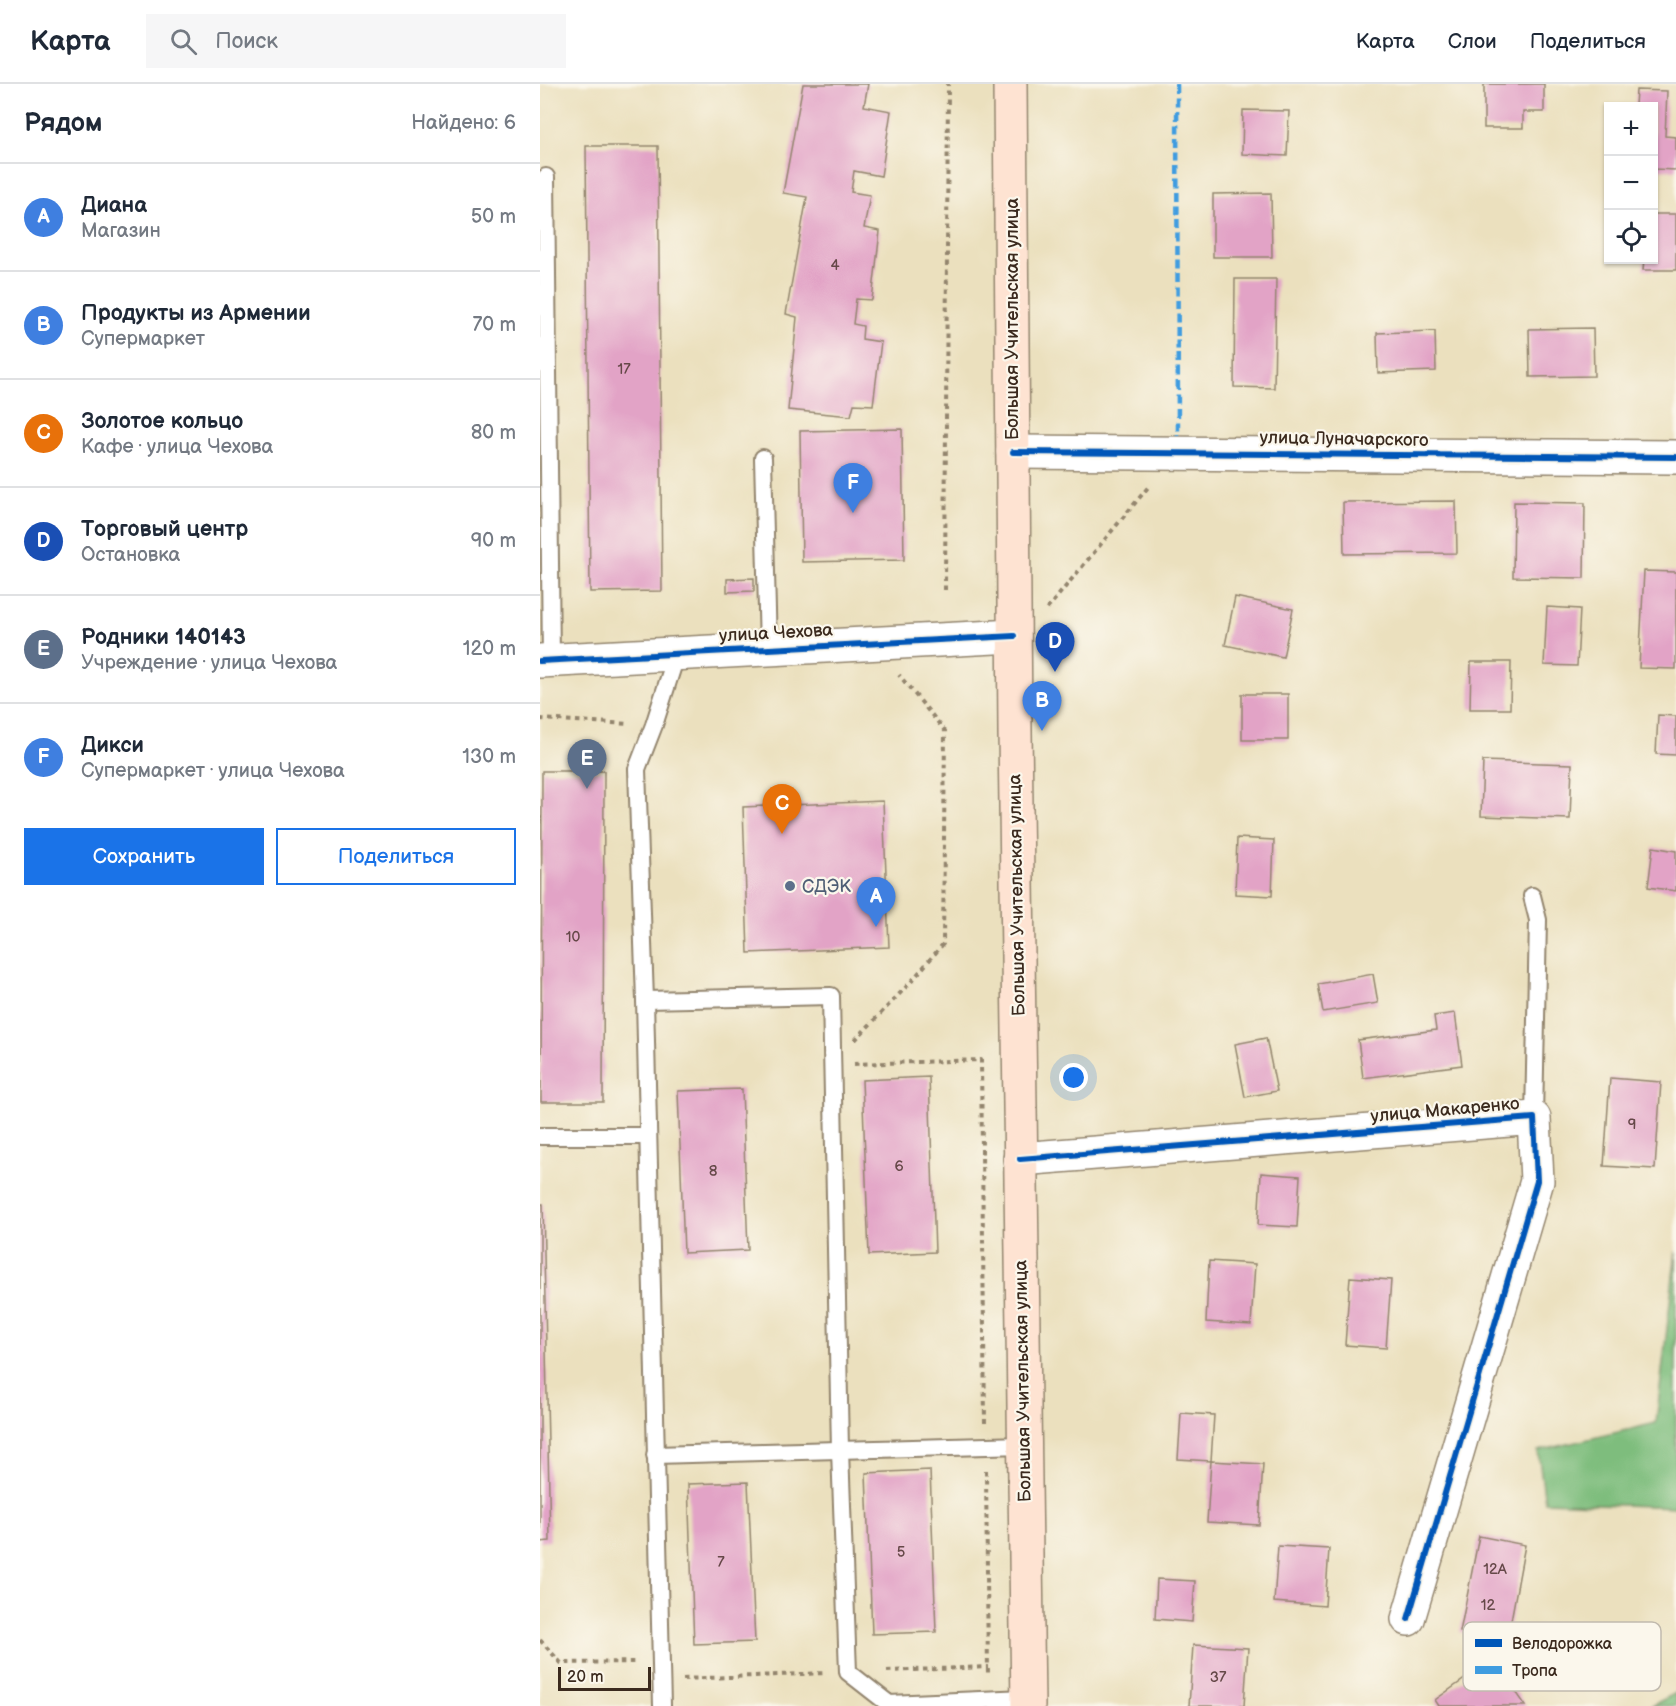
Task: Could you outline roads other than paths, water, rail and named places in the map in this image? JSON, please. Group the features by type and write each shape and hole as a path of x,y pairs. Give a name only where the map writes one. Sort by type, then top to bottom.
{"main road":[{"name":"Большая Учительская улица","path":"1010,84 1014,636 1028,1702"}],"street":[{"name":"улица Луначарского","path":"1013,452 1676,457"},
{"name":"улица Чехова","path":"545,660 1014,636"},
{"name":"улица Макаренко","path":"1020,1159 1534,1118 1537,1181 1408,1619"}],"lane":[{"path":"545,660 546,177"},
{"path":"763,458 768,648"},
{"path":"662,1706 645,1000 637,769 654,725 676,653"},
{"path":"1532,896 1538,920 1534,1118"},
{"path":"645,1000 831,996 840,1450 848,1672 889,1705 988,1699 1028,1702"},
{"path":"540,1136 648,1136"},
{"path":"655,1455 1024,1445"}],"place":[{"name":"Дикси","path":"853,513"},
{"name":"Торговый центр","path":"1055,672"},
{"name":"Продукты из Армении","path":"1042,731"},
{"name":"Родники 140143","path":"587,789"},
{"name":"Золотое кольцо","path":"782,834"},
{"name":"СДЭК","path":"790,886"},
{"name":"Диана","path":"876,927"}]}
